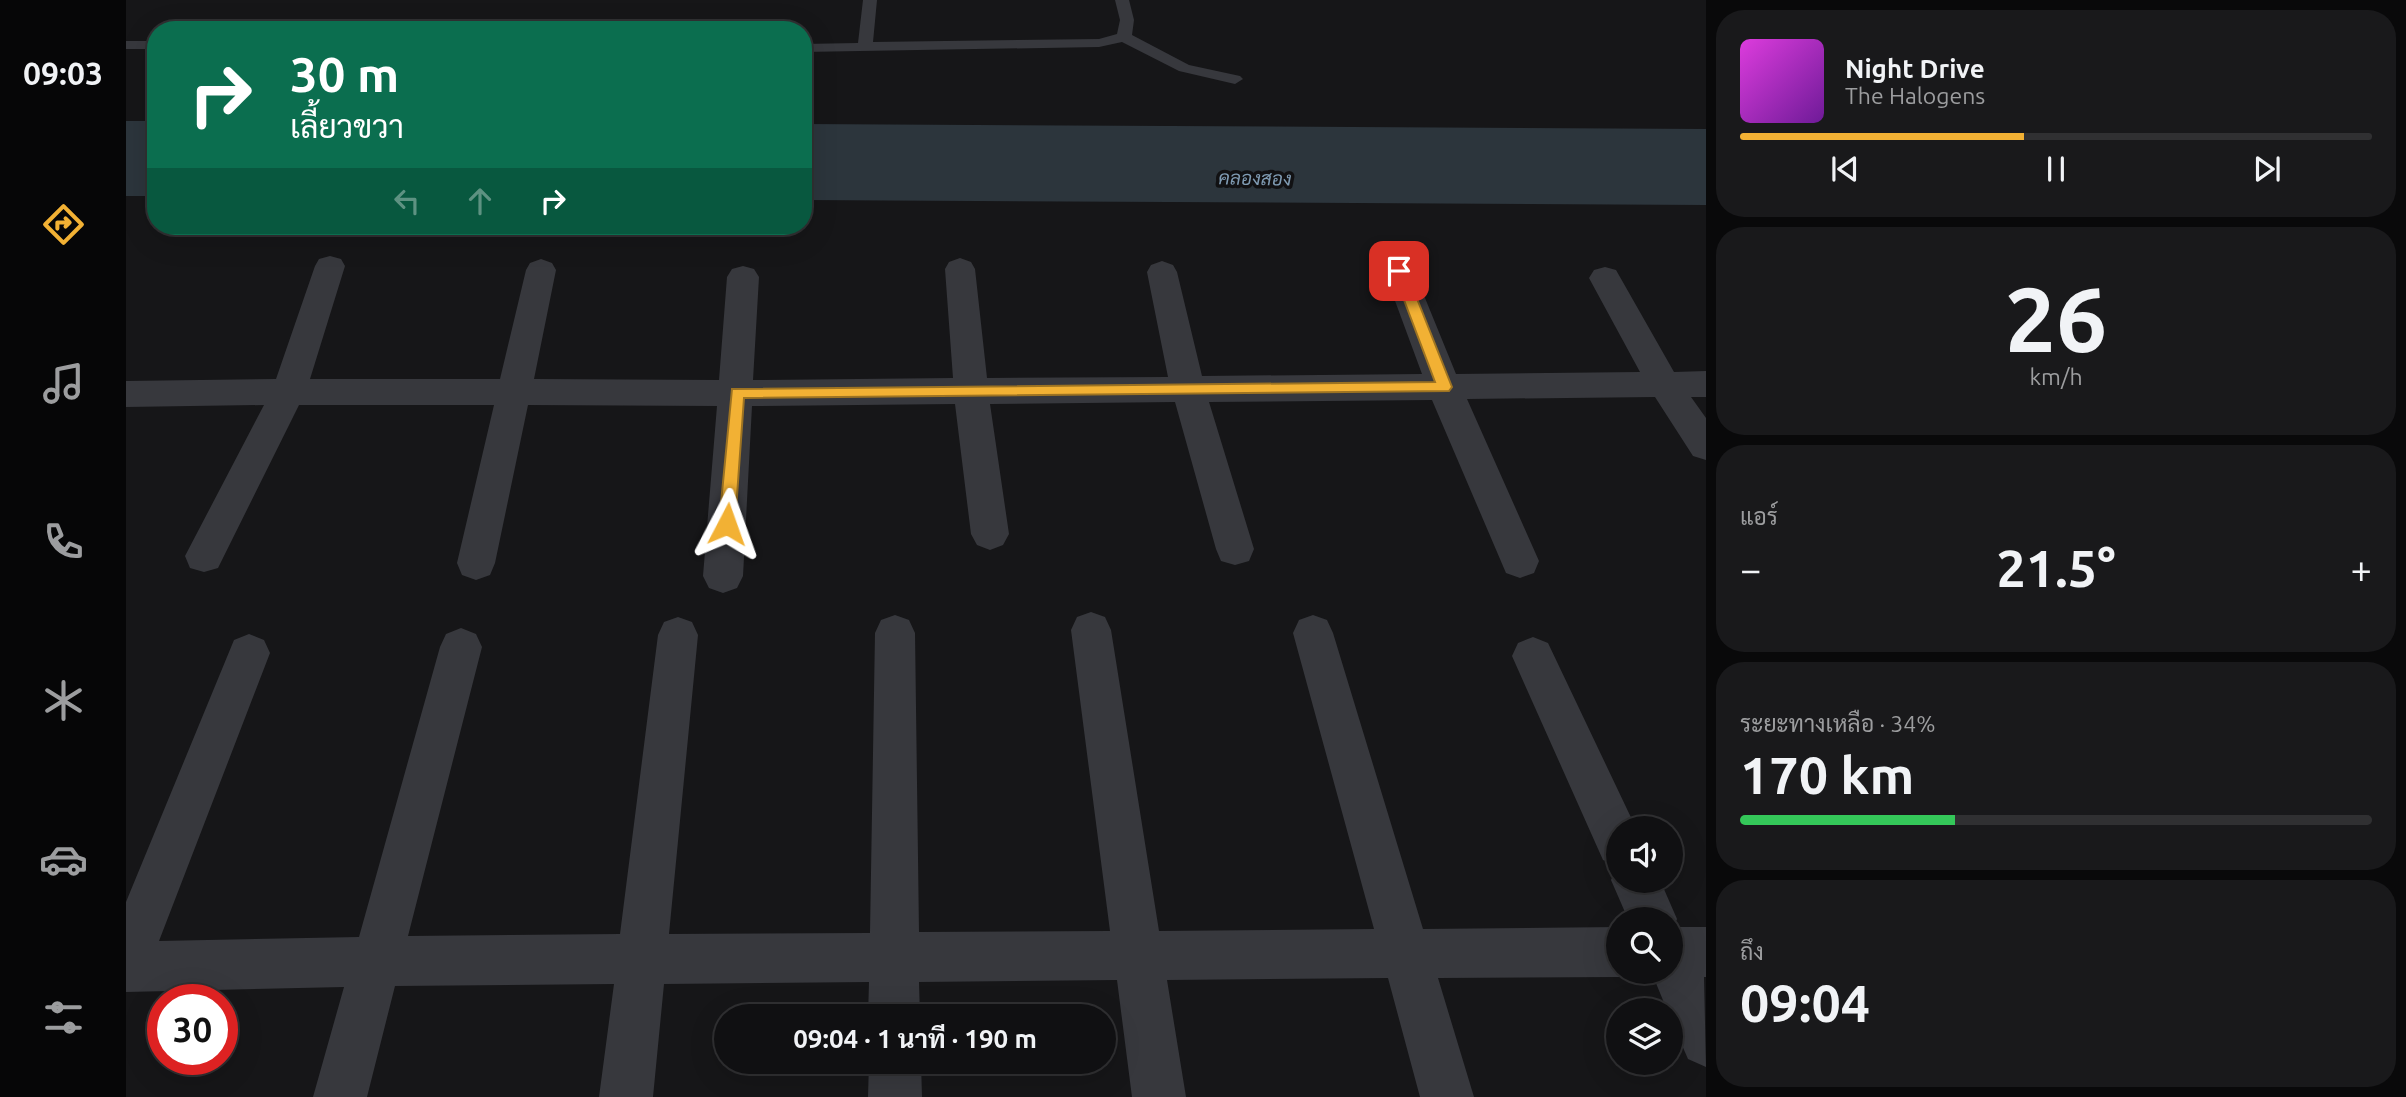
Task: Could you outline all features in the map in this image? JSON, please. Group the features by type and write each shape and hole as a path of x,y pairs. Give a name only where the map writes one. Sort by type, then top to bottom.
{"street":[{"path":"204,556 289,391 330,266"},
{"path":"960,269 971,391 990,534"},
{"path":"476,564 541,270"},
{"path":"1399,271 1444,387 1520,561"},
{"path":"1162,272 1188,389 1236,548"},
{"path":"723,576 743,277"},
{"path":"1605,278 1664,384 1706,446"},
{"path":"126,394 289,391 737,393 1706,384"},
{"path":"1091,630 1141,957 1159,1097"},
{"path":"894,1004 895,633"},
{"path":"1313,633 1447,1097"},
{"path":"626,1097 678,635"},
{"path":"340,1097 461,647"},
{"path":"249,653 126,965 894,956 1141,957 1606,952"},
{"path":"1533,656 1606,816"},
{"path":"1683,951 1706,952"},
{"path":"1681,984 1706,1041"},
{"path":"895,1074 895,1097"}],"lane":[{"path":"865,47 870,0"},
{"path":"1122,0 1127,20 1124,37"},
{"path":"812,48 1099,43 1124,37 1184,68 1235,79"},
{"path":"126,45 147,45"}],"water":[{"path":"126,121 147,121 147,196 126,196"},
{"name":"คลองสอง","path":"812,124 1706,129 1706,205 812,200"}],"route":[{"path":"727,524 737,393 1444,387 1399,271"}]}
